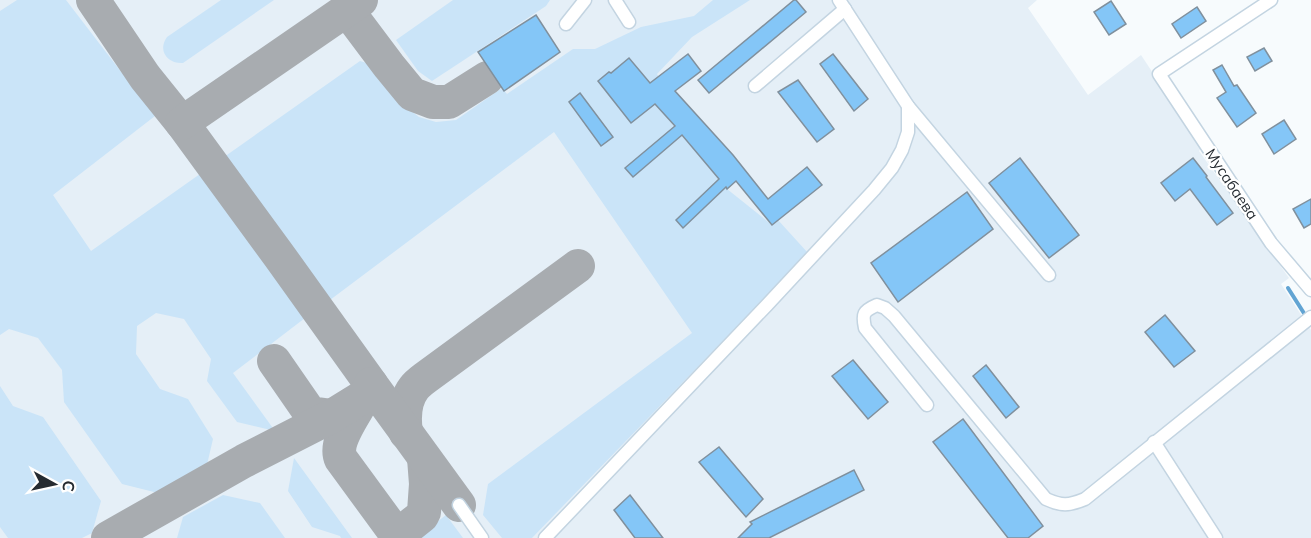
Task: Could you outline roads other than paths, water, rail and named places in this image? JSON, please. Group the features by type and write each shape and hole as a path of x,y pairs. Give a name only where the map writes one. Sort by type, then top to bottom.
{"street":[{"path":"566,24 585,0"},
{"path":"615,0 629,22"},
{"name":"Мусабаева","path":"1271,0 1159,74 1271,243 1309,282"},
{"path":"755,86 842,4 908,106 1049,275"},
{"path":"544,538 874,190 903,150 908,132 908,106"},
{"path":"927,405 865,328 864,313 869,308 877,305 885,308 894,316 1046,499 1059,504 1072,505 1085,499 1307,320"},
{"path":"1155,442 1214,537"},
{"path":"459,505 482,538"}],"waterway":[{"path":"1288,288 1307,318"}]}
